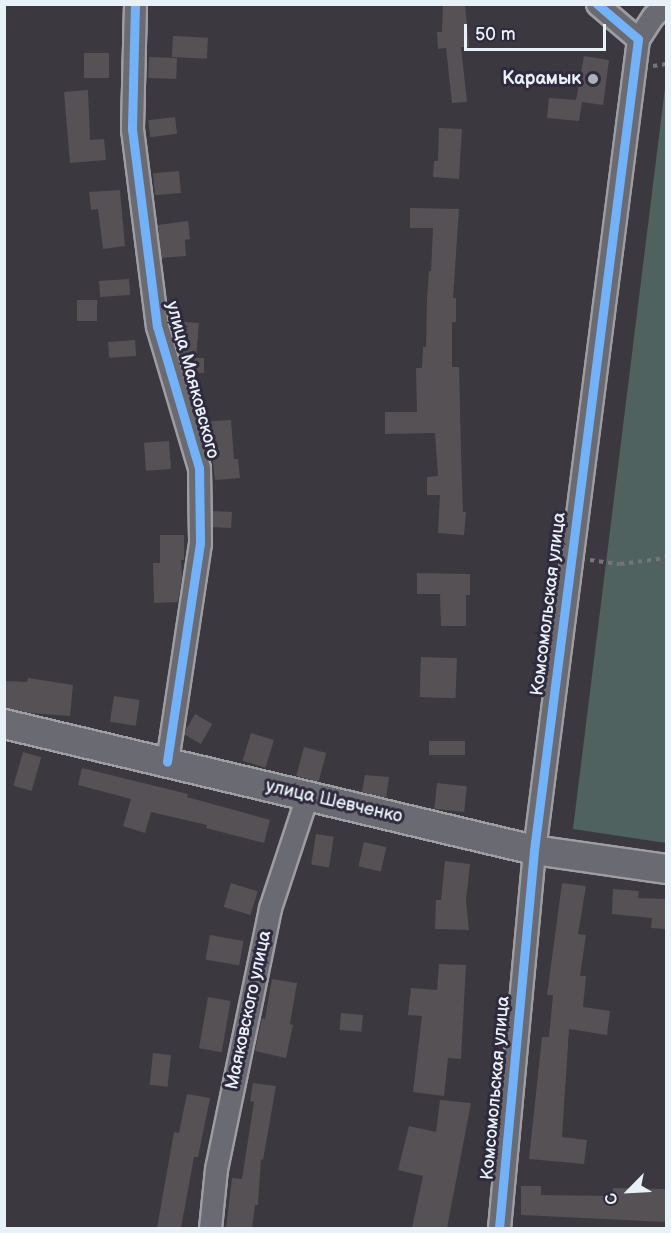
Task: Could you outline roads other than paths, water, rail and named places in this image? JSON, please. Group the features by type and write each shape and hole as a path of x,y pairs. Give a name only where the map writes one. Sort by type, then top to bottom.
{"street":[{"name":"улица Маяковского","path":"135,4 132,129 157,326 199,468 200,543 167,762"},
{"path":"597,4 638,39 653,16 666,4"},
{"name":"Комсомольская улица","path":"499,1228 534,850 638,39"},
{"name":"улица Шевченко","path":"4,724 534,850 666,869"},
{"name":"Маяковского улица","path":"210,1228 216,1169 270,908 307,796"}],"place":[{"name":"Карамык","path":"593,79"}]}
